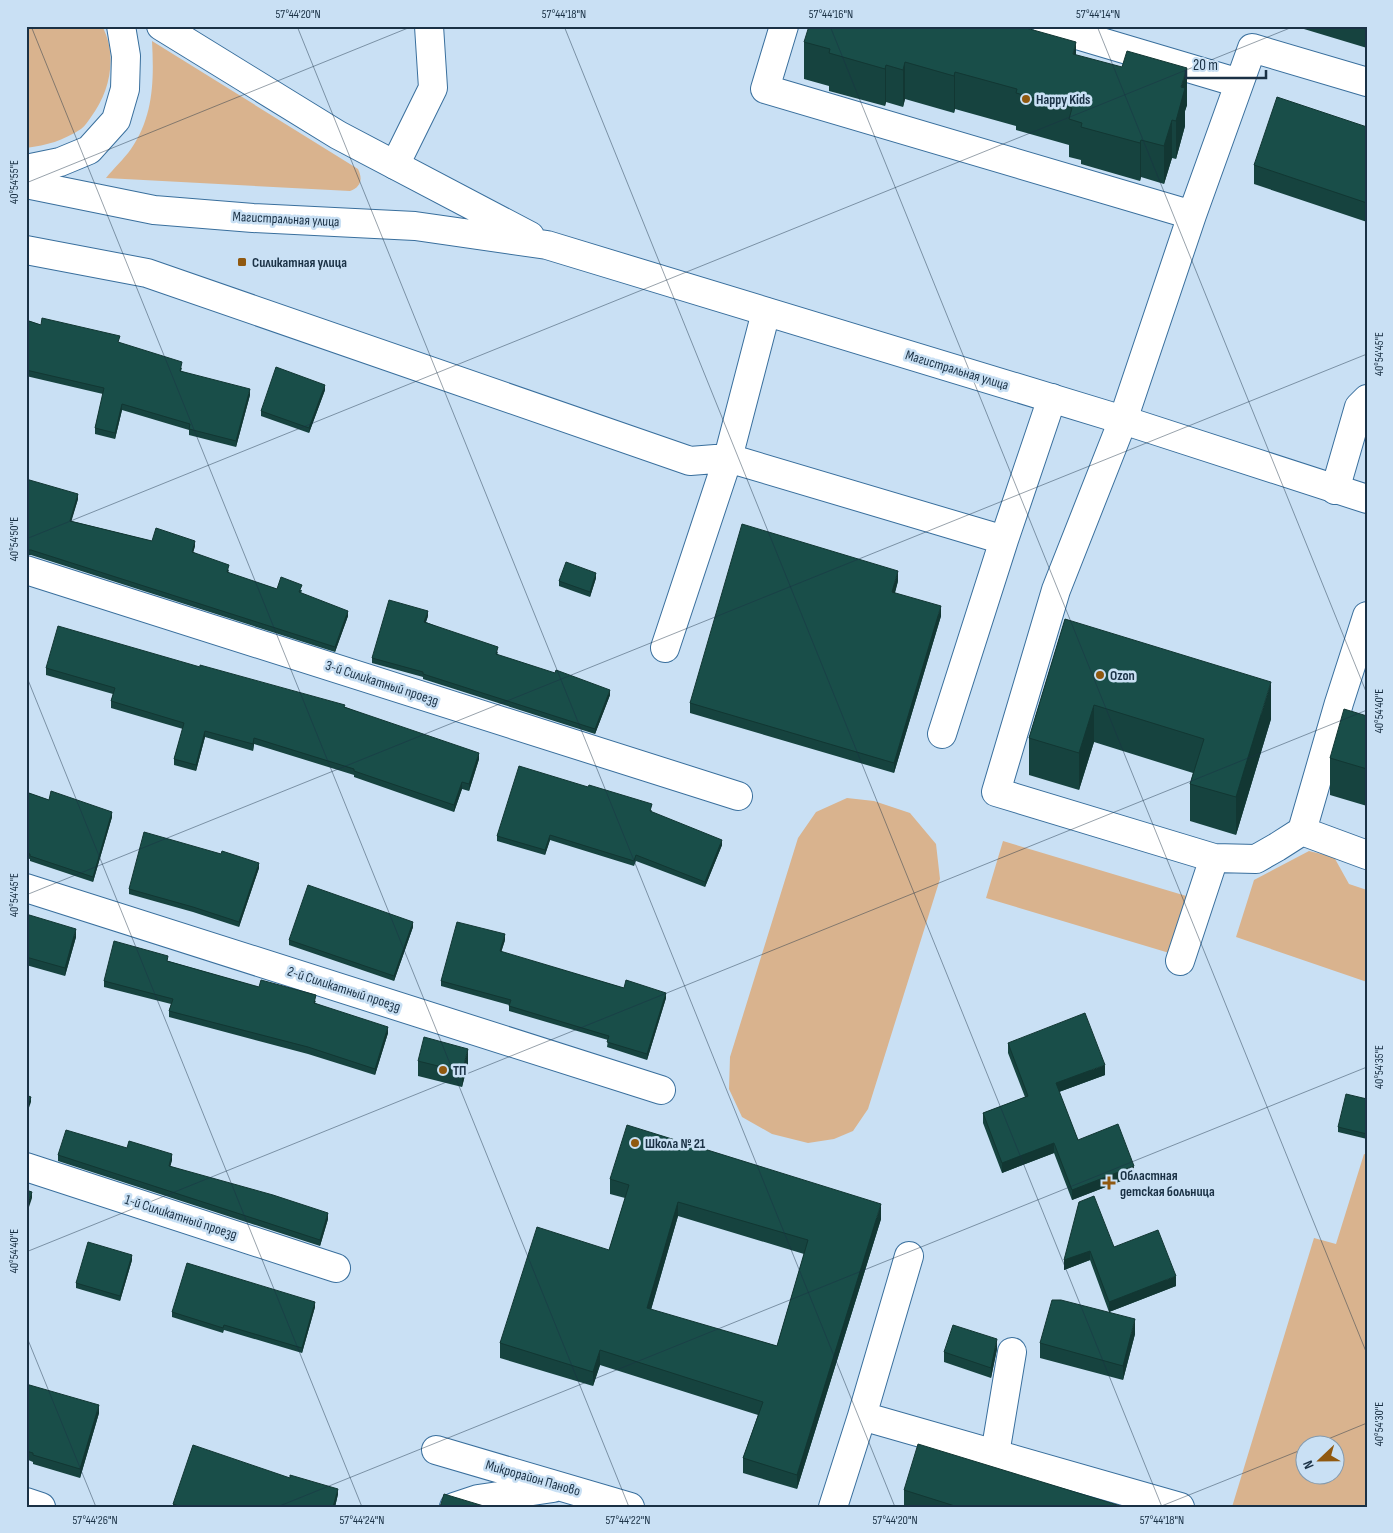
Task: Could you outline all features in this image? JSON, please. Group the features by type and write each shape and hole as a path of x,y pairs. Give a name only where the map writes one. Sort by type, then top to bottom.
{"main road":[{"path":"26,170 60,162 89,150 116,120 126,89 126,56 122,26"},
{"name":"Магистральная улица","path":"161,26 338,135 547,245"},
{"path":"395,165 433,88 429,26"},
{"path":"784,26 765,89 1192,215"},
{"path":"1047,26 1239,82"},
{"path":"1367,82 1252,48 1192,215 1123,420 1056,590 996,792 1214,858 1256,858 1277,847 1302,830 1367,616"},
{"name":"Магистральная улица","path":"26,184 154,210 252,218 415,226 547,245 1123,420 1367,500"},
{"path":"26,250 148,273 690,462 728,458 1004,540"},
{"path":"665,648 728,458 766,312"},
{"path":"942,734 1052,398"},
{"path":"1335,490 1359,407 1367,399"},
{"name":"3-й Силикатный проезд","path":"26,570 738,796"},
{"path":"1302,830 1367,854"},
{"path":"1180,961 1214,858"},
{"name":"2-й Силикатный проезд","path":"26,888 661,1090"},
{"name":"1-й Силикатный проезд","path":"26,1167 336,1268"},
{"path":"833,1507 909,1256"},
{"path":"995,1454 1012,1352"},
{"path":"862,1416 1180,1507"},
{"name":"Микрорайон Паново","path":"436,1450 630,1507"},
{"path":"454,1507 478,1498 562,1486"},
{"path":"26,1502 40,1507"}],"shaded area":[{"path":"26,26 102,26 107,37 111,61 110,73 103,96 98,107 84,126 74,133 48,144 26,148"},
{"path":"152,41 358,169 361,179 359,185 350,191 106,178 131,149 144,124 151,97"},
{"path":"847,798 874,801 910,813 936,844 940,879 868,1109 853,1131 834,1139 808,1143 772,1134 742,1117 729,1089 730,1057 798,838 816,812"},
{"path":"1003,841 1193,898 1176,955 986,898"},
{"path":"1309,851 1334,857 1349,884 1367,890 1367,982 1236,937 1254,880"},
{"path":"1364,1154 1367,1155 1366,1507 1232,1507 1314,1238 1336,1244"}],"building":[{"path":"809,26 1019,26 1076,42 1073,54 1122,67 1127,51 1187,68 1181,87 1185,88 1176,121 1172,120 1164,146 1141,140 1140,143 1081,127 1082,123 1069,119 1072,108 1016,93 1017,89 955,72 954,76 905,62 903,70 886,65 885,69 829,53 830,49 804,42"},
{"path":"1277,97 1367,127 1367,203 1254,165"},
{"path":"42,318 120,336 118,342 182,362 180,371 250,389 236,441 189,429 190,424 122,404 115,433 95,428 104,388 26,370 26,320 41,325"},
{"path":"276,367 325,385 309,428 261,411"},
{"path":"26,479 78,494 70,521 152,541 156,528 195,541 192,552 229,565 227,572 277,589 281,577 302,585 299,592 348,611 335,647 26,550"},
{"path":"742,524 898,571 892,592 941,606 894,763 690,703"},
{"path":"566,562 596,573 590,592 559,581"},
{"path":"389,600 428,611 424,622 498,647 496,654 555,673 556,670 610,690 595,729 423,674 423,672 372,658"},
{"path":"1065,619 1271,682 1236,797 1190,784 1204,739 1094,705 1079,753 1029,738"},
{"path":"58,626 200,667 200,665 345,705 344,707 479,753 469,784 462,782 454,805 354,771 354,769 254,738 253,744 205,731 196,765 174,759 184,723 111,701 115,688 46,668"},
{"path":"1344,709 1367,716 1367,769 1330,758"},
{"path":"519,766 652,804 650,811 722,840 705,882 636,855 634,861 550,835 545,850 497,836"},
{"path":"51,791 112,812 93,877 26,853 26,792 49,800"},
{"path":"144,832 221,854 222,851 259,863 239,922 129,889"},
{"path":"308,885 413,922 394,976 289,940"},
{"path":"26,914 76,929 65,968 26,957"},
{"path":"457,922 505,934 500,951 624,988 626,980 666,993 647,1054 607,1042 609,1036 509,1006 511,1000 441,981"},
{"path":"114,941 168,956 167,961 259,987 261,980 316,995 314,1003 388,1027 375,1069 308,1047 169,1011 173,999 104,981"},
{"path":"1085,1013 1105,1065 1056,1083 1078,1140 1118,1124 1134,1166 1072,1190 1054,1143 1002,1163 983,1113 1028,1096 1008,1043"},
{"path":"424,1037 468,1049 462,1072 418,1061"},
{"path":"1346,1094 1367,1099 1367,1134 1338,1127"},
{"path":"26,1095 31,1097 26,1111"},
{"path":"627,1125 881,1204 797,1475 743,1458 763,1402 600,1350 593,1372 500,1343 537,1227 609,1250 629,1185 610,1179","holes":["678,1202 808,1240 777,1346 647,1308"]},
{"path":"66,1130 127,1148 129,1141 172,1154 169,1166 273,1195 328,1213 320,1240 58,1155"},
{"path":"26,1190 32,1192 26,1210"},
{"path":"1094,1196 1114,1247 1158,1230 1176,1276 1109,1302 1090,1251 1064,1260 1079,1202"},
{"path":"88,1242 132,1255 120,1296 76,1283"},
{"path":"187,1263 315,1302 302,1348 224,1325 223,1328 172,1312"},
{"path":"1052,1300 1061,1300 1135,1319 1123,1366 1040,1343"},
{"path":"953,1325 997,1339 991,1368 944,1352"},
{"path":"26,1384 99,1405 80,1469 33,1455 33,1453 26,1451"},
{"path":"918,1444 1124,1507 958,1507 904,1490"},
{"path":"193,1445 290,1478 290,1475 338,1489 333,1507 181,1507 173,1504"},
{"path":"444,1494 487,1507 440,1507"}],"place":[{"name":"Happy Kids","path":"1026,99"},
{"name":"Силикатная улица","path":"242,262"},
{"name":"Ozon","path":"1100,675"},
{"name":"ТП","path":"443,1070"},
{"name":"Школа № 21","path":"635,1143"},
{"name":"Областная детская больница","path":"1109,1183"}]}
